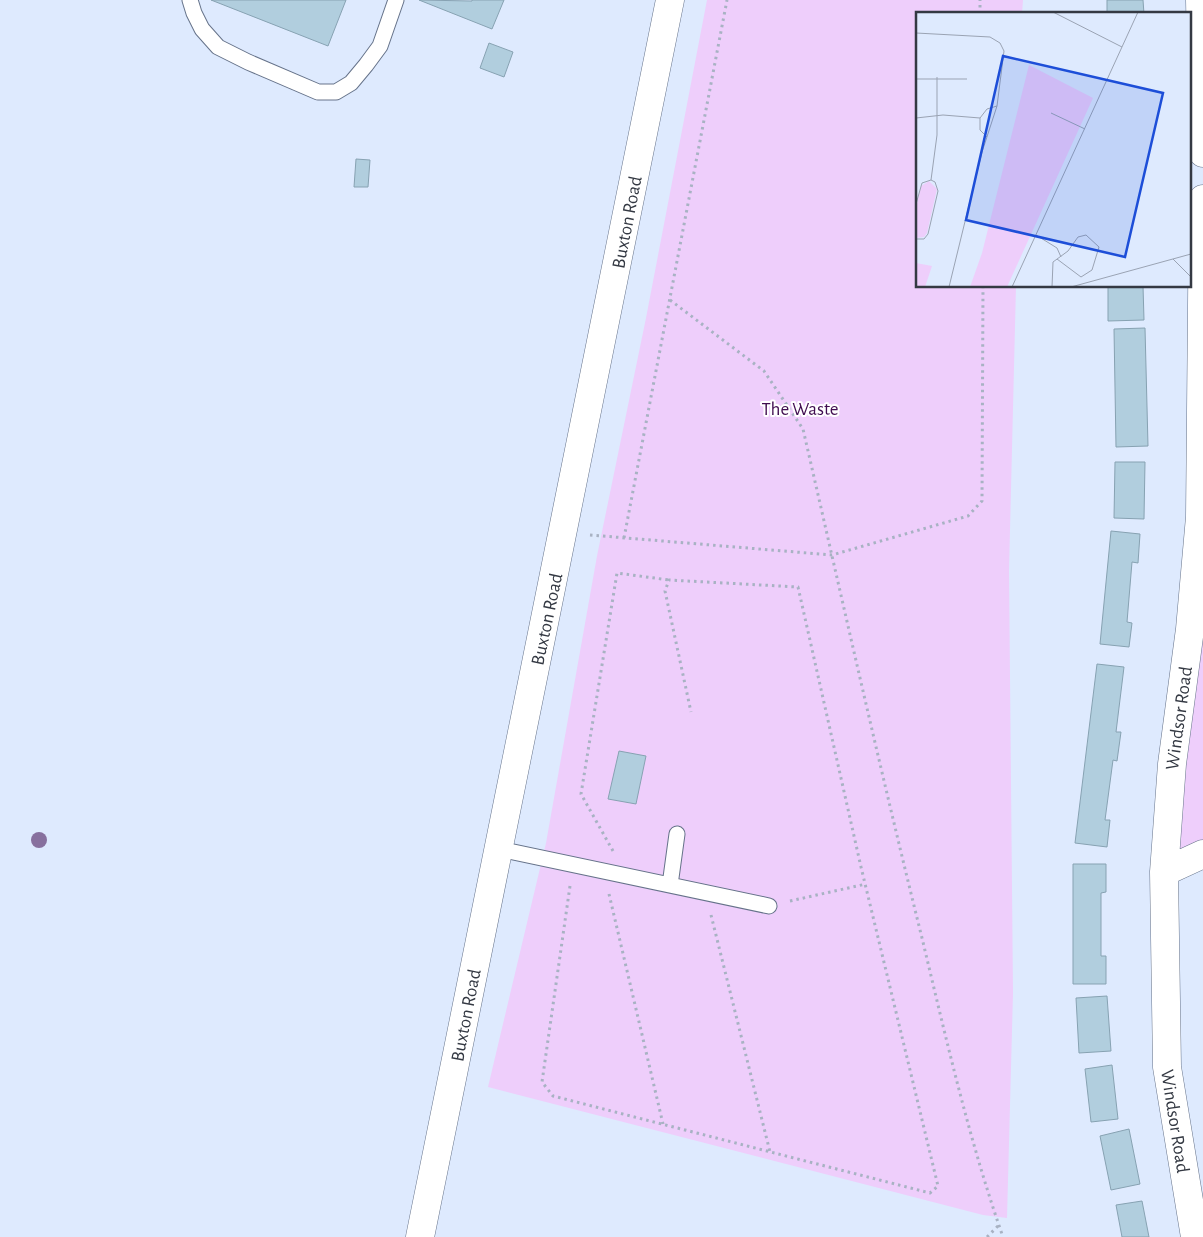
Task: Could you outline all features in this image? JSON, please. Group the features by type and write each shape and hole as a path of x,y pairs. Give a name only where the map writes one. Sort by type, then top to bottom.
{"main road":[{"path":"1200,0 1203,153"},
{"name":"Buxton Road","path":"420,1237 563,532 665,2"},
{"name":"Windsor Road","path":"1195,1236 1167,1066 1164,872 1172,764 1197,630 1203,199"},
{"path":"1164,872 1203,854"}],"lane":[{"path":"190,0 202,29 218,47 318,92 336,92 351,83 380,46 396,0"},
{"path":"670,886 677,834"},
{"path":"498,849 770,906"}],"path":[{"path":"624,538 727,0"},
{"path":"563,532 832,555 968,516 982,501 983,288"},
{"path":"670,300 764,371 803,429 911,896 955,1075 1003,1237"},
{"path":"573,865 542,1082 553,1096 930,1193 938,1186 798,587 669,580 617,573 581,794 628,876"},
{"path":"669,580 666,591 691,712"},
{"path":"603,871 663,1124"},
{"path":"770,906 866,884"},
{"path":"705,892 770,1152"},
{"path":"987,1237 999,1225"}],"green space":[{"name":"The Waste","path":"707,0 1023,0 1022,12 916,12 916,288 1016,288 1009,571 1013,993 1007,1218 983,1215 488,1087 546,843 597,556 646,318"},
{"path":"1203,631 1203,854 1164,872"}],"building":[{"path":"211,0 346,0 328,46"},
{"path":"419,0 472,1 504,0 492,29"},
{"path":"1107,0 1143,0 1144,12 1107,12"},
{"path":"489,43 513,52 504,77 480,68"},
{"path":"356,159 370,160 368,187 354,187"},
{"path":"1108,288 1143,288 1144,320 1108,321"},
{"path":"1145,328 1148,446 1116,447 1114,329"},
{"path":"1115,462 1145,462 1144,519 1114,518"},
{"path":"1111,531 1140,534 1138,563 1132,562 1127,622 1132,623 1129,647 1100,644"},
{"path":"1097,664 1124,667 1116,732 1121,732 1117,761 1113,760 1105,820 1110,820 1107,847 1075,843"},
{"path":"619,751 646,756 636,804 608,799"},
{"path":"1073,864 1106,864 1106,892 1101,893 1101,956 1106,956 1106,984 1073,984"},
{"path":"1107,996 1111,1051 1079,1053 1076,998"},
{"path":"1112,1065 1118,1119 1091,1122 1085,1069"},
{"path":"1129,1129 1140,1184 1111,1190 1100,1136"},
{"path":"1142,1201 1149,1237 1122,1237 1116,1205"}]}
